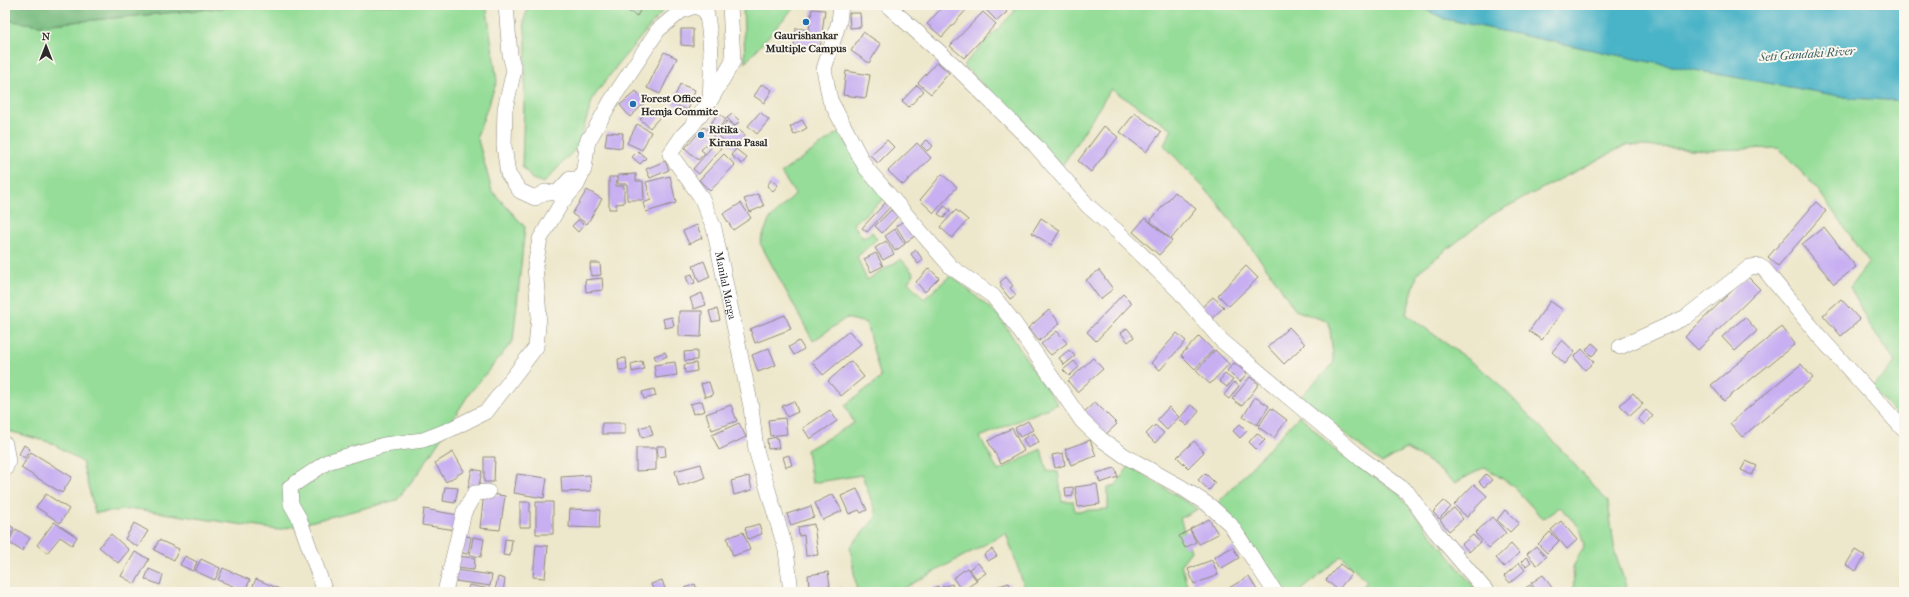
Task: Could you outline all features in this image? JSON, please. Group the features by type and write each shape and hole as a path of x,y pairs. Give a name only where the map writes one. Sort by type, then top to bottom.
{"street":[{"path":"506,5 510,55 514,70 505,109 504,146 508,174 520,191 535,198 545,192 557,192 576,173 588,139 658,30 681,11 695,6 706,11 709,29 712,70 710,101"},
{"name":"Manilal Marga","path":"730,5 733,61 710,101 670,154 701,197 714,228 751,407 756,450 786,550 791,592"},
{"path":"841,5 839,22 824,69 830,100 866,168 951,267 993,296 1015,324 1082,420 1101,439 1124,456 1182,487 1210,506 1230,524 1275,592"},
{"path":"887,5 955,66 1035,145 1088,206 1118,232 1179,291 1221,340 1361,458 1408,492 1436,532 1487,592"},
{"path":"325,592 299,518 292,504 290,487 327,462 384,445 423,440 449,430 487,411 536,347 539,316 535,266 540,239 562,202 577,185 584,169 588,139"},
{"path":"1620,347 1686,317 1750,267 1759,266 1764,269 1824,342 1904,430"},
{"path":"5,444 8,461 5,469"},
{"path":"446,592 464,512 475,493 488,492"}],"green space":[{"path":"5,5 252,5 40,25 5,20"},
{"path":"252,5 490,5 487,10 497,81 477,136 492,191 525,227 513,341 469,394 419,472 397,500 278,530 136,509 95,513 82,462 52,443 5,430 5,20 40,25"},
{"path":"529,5 668,5 619,63 593,98 578,146 544,183 532,179 522,166 526,43 524,20"},
{"path":"743,5 796,5 745,63"},
{"path":"1012,5 1416,5 1445,19 1650,62 1851,98 1904,101 1904,423 1872,388 1896,362 1869,324 1850,287 1869,262 1818,190 1779,148 1706,150 1626,145 1493,214 1418,272 1406,314 1493,378 1548,435 1608,502 1615,553 1628,592 1574,592 1573,567 1584,545 1579,527 1560,507 1543,519 1513,486 1485,467 1455,483 1428,461 1406,449 1382,463 1340,430 1301,396 1334,363 1329,322 1295,310 1277,282 1216,201 1164,145 1172,129 1111,89 1062,166 963,65 1015,11"},
{"path":"839,132 885,198 853,224 863,238 872,232 877,239 857,257 867,280 901,259 914,274 908,282 924,299 951,275 999,316 1037,376 1058,404 980,437 998,471 1041,449 1047,471 1058,472 1062,501 1073,501 1075,511 1108,509 1108,488 1116,485 1129,466 1198,509 1180,518 1191,551 1181,564 1189,592 1026,592 1006,533 897,592 857,592 850,547 877,516 862,475 812,483 807,450 854,423 845,405 881,378 866,323 846,318 813,341 760,243 769,220 795,194 781,173"},
{"path":"1300,415 1333,449 1399,494 1478,592 1424,592 1420,588 1415,592 1359,592 1367,581 1341,556 1300,592 1286,592 1218,503"}],"water":[{"name":"Seti Gandaki River","path":"1416,5 1904,5 1904,101 1851,98 1650,62 1445,19"}],"building":[{"path":"625,5 643,5 637,16 623,8"},
{"path":"944,5 962,5 967,9 942,37 927,24"},
{"path":"991,5 1000,5 1007,12 997,21 986,10"},
{"path":"812,9 825,10 820,49 794,46 796,28 809,30"},
{"path":"983,12 996,24 964,58 950,46"},
{"path":"849,13 860,13 861,27 850,28"},
{"path":"681,29 693,29 693,46 681,45"},
{"path":"863,32 881,44 869,63 851,51"},
{"path":"664,52 677,58 660,94 647,88"},
{"path":"937,62 949,73 931,94 918,83"},
{"path":"846,71 870,75 866,98 843,95"},
{"path":"680,84 695,90 688,110 672,104"},
{"path":"762,84 772,90 764,103 754,96"},
{"path":"917,85 924,91 909,107 902,101"},
{"name":"Forest Office Hemja Commite","path":"636,91 646,102 630,117 620,105"},
{"path":"651,108 660,117 650,128 640,119"},
{"path":"760,112 769,120 757,134 748,126"},
{"path":"718,113 726,119 715,133 708,128"},
{"path":"1135,113 1161,132 1146,152 1120,132"},
{"path":"732,114 740,121 735,126 727,118"},
{"path":"802,120 807,128 794,135 790,127"},
{"path":"727,121 745,135 735,149 716,134"},
{"path":"637,124 651,132 642,150 627,143"},
{"path":"1104,126 1118,137 1091,172 1078,161"},
{"path":"704,127 714,136 701,150 705,153 698,160 685,148"},
{"path":"607,132 623,133 622,148 605,146"},
{"path":"887,140 894,147 878,163 870,155"},
{"path":"927,140 933,146 927,151 921,145"},
{"path":"715,143 721,148 699,174 693,169"},
{"path":"917,143 931,158 903,185 888,171"},
{"path":"736,149 747,158 742,164 731,155"},
{"path":"638,151 646,158 640,164 632,157"},
{"path":"724,154 735,165 710,191 699,180"},
{"path":"665,161 669,170 650,178 646,169"},
{"path":"636,174 636,181 643,181 644,200 627,200 627,184 618,184 618,175"},
{"path":"942,174 957,187 934,213 920,200"},
{"path":"670,176 676,203 646,212 643,203 651,200 646,182"},
{"path":"609,177 617,177 616,186 624,186 624,203 616,204 616,209 609,209"},
{"path":"771,180 778,185 773,191 767,186"},
{"path":"587,190 602,199 587,224 572,214"},
{"path":"1175,192 1196,209 1171,239 1150,221"},
{"path":"758,194 764,206 750,212 744,199"},
{"path":"1816,202 1826,211 1778,266 1768,257"},
{"path":"741,203 751,218 733,230 723,214"},
{"path":"885,203 890,207 867,232 862,228"},
{"path":"944,206 950,210 944,218 938,214"},
{"path":"891,210 898,216 882,233 875,226"},
{"path":"956,210 968,220 952,238 940,227"},
{"path":"1041,218 1060,230 1051,245 1032,233"},
{"path":"1145,218 1172,241 1159,255 1133,232"},
{"path":"578,220 584,225 578,232 572,226"},
{"path":"904,221 915,236 906,242 896,226"},
{"path":"697,225 702,238 689,244 683,231"},
{"path":"1824,227 1856,267 1834,284 1802,244"},
{"path":"895,229 905,244 895,251 885,236"},
{"path":"886,241 894,254 883,260 875,248"},
{"path":"916,250 923,260 918,264 911,254"},
{"path":"876,253 883,266 871,272 864,259"},
{"path":"704,261 710,277 699,282 693,266"},
{"path":"590,263 600,263 601,275 591,276"},
{"path":"1246,266 1258,278 1229,306 1218,295"},
{"path":"929,268 939,278 925,292 916,282"},
{"path":"1099,270 1113,289 1100,299 1086,280"},
{"path":"692,274 695,283 689,285 686,276"},
{"path":"1747,276 1760,289 1698,350 1685,337"},
{"path":"1006,277 1013,286 1010,288 1016,295 1010,299 1000,286 1002,285 1000,282"},
{"path":"602,278 603,290 586,292 585,280"},
{"path":"702,293 706,305 694,309 690,298"},
{"path":"1123,294 1132,303 1096,341 1087,332"},
{"path":"1213,297 1224,307 1212,318 1202,307"},
{"path":"1841,299 1860,320 1841,336 1823,315"},
{"path":"1550,301 1563,310 1542,340 1529,331"},
{"path":"717,309 720,320 712,322 709,311"},
{"path":"1049,310 1060,323 1039,341 1028,328"},
{"path":"679,311 702,311 701,337 679,336"},
{"path":"785,315 791,329 755,343 750,329"},
{"path":"672,317 674,326 665,328 663,319"},
{"path":"1745,317 1757,331 1735,351 1722,337"},
{"path":"1289,327 1305,344 1284,364 1268,347"},
{"path":"1782,327 1795,344 1724,401 1711,385"},
{"path":"1127,328 1134,337 1128,342 1121,333"},
{"path":"849,331 861,344 823,375 812,362"},
{"path":"1057,331 1067,343 1051,355 1041,344"},
{"path":"1177,333 1186,341 1160,370 1151,363"},
{"path":"1199,336 1213,350 1195,369 1181,355"},
{"path":"1562,340 1575,352 1565,364 1552,352"},
{"path":"799,341 804,349 794,355 789,347"},
{"path":"1592,343 1599,349 1592,356 1586,350"},
{"path":"769,348 776,365 758,372 752,355"},
{"path":"1582,349 1594,362 1585,370 1574,357"},
{"path":"1069,350 1075,356 1064,365 1059,358"},
{"path":"1215,350 1229,364 1210,384 1196,371"},
{"path":"697,351 697,360 685,361 684,352"},
{"path":"665,352 667,356 657,361 654,356"},
{"path":"626,358 627,370 619,370 618,359"},
{"path":"1093,358 1103,369 1077,392 1068,381"},
{"path":"642,361 644,369 632,372 631,364"},
{"path":"851,361 864,377 841,396 828,381"},
{"path":"1074,361 1079,367 1069,376 1063,370"},
{"path":"675,362 677,375 656,378 654,365"},
{"path":"696,363 697,371 685,373 684,365"},
{"path":"1234,363 1247,373 1240,382 1227,371"},
{"path":"1801,364 1813,378 1742,437 1730,423"},
{"path":"1225,374 1233,380 1227,387 1219,381"},
{"path":"1250,377 1259,384 1242,406 1232,399"},
{"path":"709,382 713,395 705,397 701,384"},
{"path":"1234,382 1239,386 1229,399 1224,395"},
{"path":"654,389 656,396 644,399 642,392"},
{"path":"1633,393 1643,404 1630,416 1620,405"},
{"path":"1255,397 1269,406 1257,425 1243,417"},
{"path":"702,401 705,411 693,414 690,404"},
{"path":"794,401 798,412 787,417 782,406"},
{"path":"1095,402 1117,424 1104,436 1082,414"},
{"path":"731,405 737,421 712,430 706,414"},
{"path":"1191,405 1199,411 1187,426 1179,419"},
{"path":"1169,407 1179,417 1167,430 1157,420"},
{"path":"1271,408 1287,420 1274,438 1258,427"},
{"path":"830,410 837,421 810,439 803,428"},
{"path":"1646,410 1653,416 1645,425 1638,419"},
{"path":"785,418 787,434 770,436 768,420"},
{"path":"1028,421 1033,430 1020,437 1015,428"},
{"path":"602,423 625,423 625,434 602,434"},
{"path":"739,423 746,437 719,450 712,435"},
{"path":"1240,424 1247,431 1240,438 1233,431"},
{"path":"650,425 653,435 642,438 639,428"},
{"path":"1155,425 1164,433 1155,443 1146,434"},
{"path":"1012,428 1024,451 1001,464 988,441"},
{"path":"1034,433 1039,442 1028,448 1023,439"},
{"path":"1257,433 1265,440 1256,449 1249,442"},
{"path":"777,437 779,448 768,449 767,439"},
{"path":"1090,440 1096,456 1071,465 1065,449"},
{"path":"1194,441 1204,452 1188,468 1177,457"},
{"path":"24,445 30,449 25,458 19,454"},
{"path":"657,446 665,446 666,456 658,457"},
{"path":"636,448 656,448 656,470 636,471"},
{"path":"31,452 72,477 62,493 21,468"},
{"path":"453,452 464,471 446,482 435,463"},
{"path":"1063,453 1065,465 1055,468 1052,455"},
{"path":"789,455 792,465 786,467 783,457"},
{"path":"484,457 495,457 494,482 484,482"},
{"path":"1746,461 1757,466 1752,475 1741,470"},
{"path":"701,464 705,478 679,486 675,471"},
{"path":"1115,468 1118,477 1100,483 1097,473"},
{"path":"472,469 482,471 478,490 468,488"},
{"path":"1205,473 1215,483 1209,490 1198,480"},
{"path":"517,474 547,478 544,498 514,493"},
{"path":"1486,474 1492,480 1484,487 1479,482"},
{"path":"590,475 591,491 562,492 561,477"},
{"path":"749,476 752,490 734,495 731,481"},
{"path":"1097,484 1100,504 1078,507 1075,487"},
{"path":"1474,484 1487,496 1467,517 1454,505"},
{"path":"445,487 458,488 455,503 443,501"},
{"path":"1073,487 1073,496 1066,497 1065,488"},
{"path":"857,489 867,510 861,513 859,510 849,514 841,496"},
{"path":"484,493 505,496 500,530 480,528"},
{"path":"46,494 69,509 60,523 36,507"},
{"path":"833,494 842,511 823,520 815,503"},
{"path":"1444,501 1451,507 1439,519 1433,512"},
{"path":"520,502 530,502 530,527 520,527"},
{"path":"536,502 553,502 553,534 536,534"},
{"path":"811,506 814,517 791,525 787,514"},
{"path":"1454,508 1463,519 1449,531 1440,520"},
{"path":"424,509 458,515 456,530 422,525"},
{"path":"570,509 600,510 599,528 569,527"},
{"path":"1505,510 1519,523 1510,532 1497,520"},
{"path":"1492,517 1506,533 1489,548 1475,533"},
{"path":"1209,519 1218,534 1199,544 1190,529"},
{"path":"1561,521 1577,540 1567,549 1551,530"},
{"path":"54,522 77,537 72,545 60,537 47,553 37,545"},
{"path":"5,523 14,528 8,540 5,539"},
{"path":"134,523 148,531 138,547 125,539"},
{"path":"759,524 762,534 748,539 745,528"},
{"path":"814,524 818,555 806,556 804,535 799,536 798,527"},
{"path":"16,529 30,538 22,551 8,542"},
{"path":"1190,530 1196,542 1185,548 1179,536"},
{"path":"743,532 750,550 733,556 727,538"},
{"path":"1550,532 1559,541 1547,553 1538,544"},
{"path":"111,534 129,550 118,563 99,547"},
{"path":"1473,535 1480,542 1469,552 1462,544"},
{"path":"465,536 471,537 468,554 462,553"},
{"path":"473,537 484,539 481,557 470,555"},
{"path":"505,539 512,540 510,556 503,555"},
{"path":"159,540 179,549 174,560 154,550"},
{"path":"1511,544 1519,553 1504,567 1496,558"},
{"path":"536,545 548,546 545,578 533,577"},
{"path":"1536,546 1546,557 1537,565 1527,554"},
{"path":"1233,547 1239,558 1220,569 1214,557"},
{"path":"992,549 997,556 988,561 984,555"},
{"path":"1855,550 1865,556 1856,571 1846,565"},
{"path":"135,552 149,559 135,584 121,576"},
{"path":"185,556 197,562 193,571 180,565"},
{"path":"457,556 475,558 474,570 456,568"},
{"path":"1526,557 1531,562 1526,566 1521,562"},
{"path":"201,559 220,568 215,580 195,571"},
{"path":"1212,560 1218,575 1194,584 1188,569"},
{"path":"978,563 986,573 977,579 969,569"},
{"path":"1519,563 1525,570 1510,583 1504,576"},
{"path":"1340,564 1352,573 1338,590 1326,580"},
{"path":"223,568 250,580 245,591 218,580"},
{"path":"967,568 977,581 962,591 953,578"},
{"path":"149,569 163,575 160,585 145,579"},
{"path":"456,570 492,575 490,586 455,581"},
{"path":"828,572 830,586 809,588 808,575"},
{"path":"1543,575 1555,592 1537,592 1531,583"},
{"path":"1249,576 1258,592 1232,592 1229,588"},
{"path":"498,577 505,579 503,592 467,592 469,585 495,590"},
{"path":"256,579 282,590 281,592 262,592 252,588"},
{"path":"662,580 666,592 654,592 651,584"},
{"path":"1009,583 1012,592 986,592 986,590"},
{"path":"695,584 698,592 686,592 685,588"},
{"path":"952,584 954,590 944,592 942,587"},
{"path":"1530,585 1535,592 1519,592"},
{"path":"938,586 941,592 925,592"},
{"path":"842,588 843,592 833,592 832,590"}],"place":[{"name":"Gaurishankar Multiple Campus","path":"806,22"},
{"name":"Forest Office Hemja Commite","path":"633,104"},
{"name":"Ritika Kirana Pasal","path":"701,135"}]}
